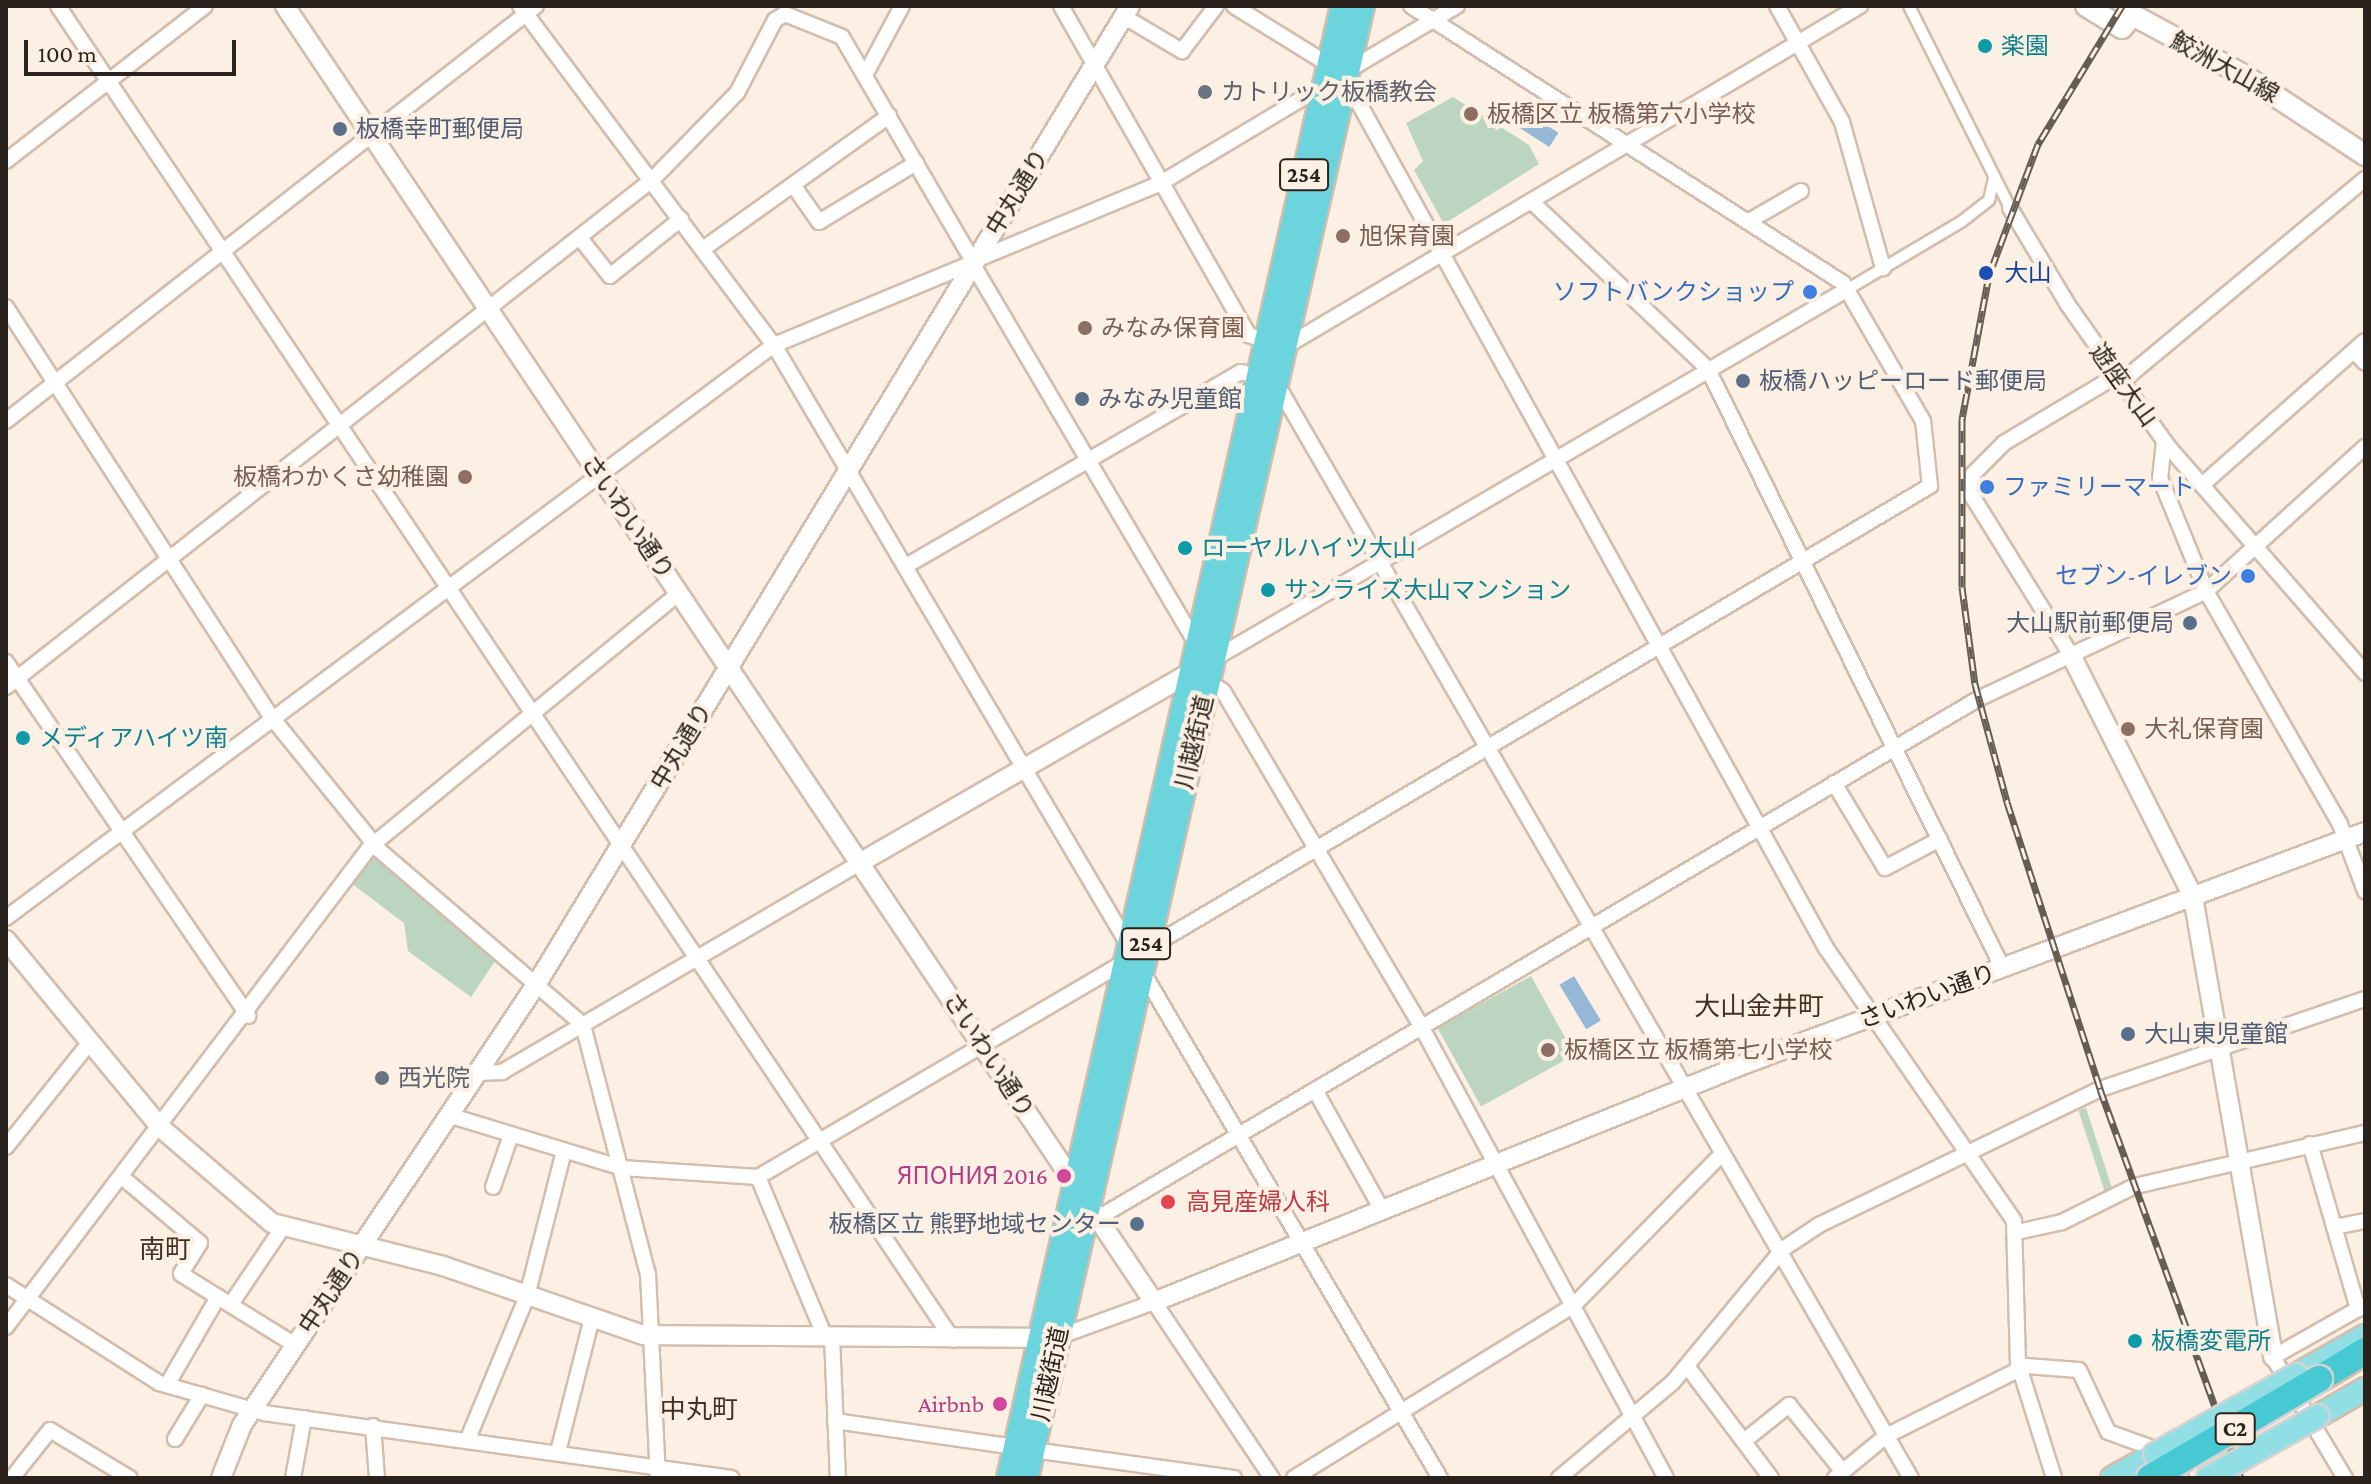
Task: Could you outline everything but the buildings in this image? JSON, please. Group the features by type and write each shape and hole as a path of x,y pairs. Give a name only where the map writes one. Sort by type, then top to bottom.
{"highway":[{"name":"川越街道","path":"1008,1478 1024,1448 1048,1339 1074,1184 1135,957 1335,79 1342,6"},
{"name":"川越街道","path":"1335,79 1363,6"},
{"name":"川越街道","path":"1048,1339 1094,1212 1135,957"},
{"name":"C2","path":"2156,1470 2312,1380 2365,1357"},
{"name":"川越街道","path":"1024,1448 1027,1478"}],"main road":[{"name":"鮫洲大山線","path":"2086,6 2122,28 2135,10 2259,84 2365,155"},
{"path":"2312,1380 2365,1336"},
{"path":"2208,1478 2365,1389"},
{"path":"2112,1478 2156,1470"}],"street":[{"path":"58,6 953,1340"},
{"path":"6,161 205,6"},
{"name":"さいわい通り","path":"285,6 1154,1302 1682,1090 2365,832"},
{"path":"865,75 902,6"},
{"path":"1061,6 1249,335 1274,346 1531,201 1860,6"},
{"path":"1126,11 1182,51 1216,6"},
{"path":"1234,6 1335,79 1356,98 1826,948 1972,1154 2017,1232 2019,1369 2054,1478"},
{"path":"448,1115 622,1168 758,1177 1930,486 1923,421 1848,289 1749,221 1411,6"},
{"path":"6,918 774,345 1161,183 1457,6"},
{"path":"1777,6 1842,122 1883,268"},
{"path":"1909,6 2010,208"},
{"path":"6,421 372,135 527,9 774,345 1440,1478"},
{"name":"中丸通り","path":"221,1478 252,1409 536,985 1126,11"},
{"path":"11,682 652,180 737,93 775,20 785,14 842,37 1089,460 1202,665 1223,691 1421,1026 1666,1478"},
{"path":"703,249 889,116"},
{"path":"793,185 819,222 916,163"},
{"path":"477,1073 502,1072 1708,369 1948,234 1989,200 1994,179"},
{"path":"2345,1478 2273,1357 2193,897 2071,655 1972,496 1973,474 2004,443 2118,380 2365,179"},
{"path":"1749,221 1801,191"},
{"path":"1531,201 1708,369 2003,969"},
{"name":"遊座大山","path":"2010,208 2118,380 2164,441 2365,673"},
{"path":"580,238 610,276 681,219"},
{"path":"6,307 273,719 374,843 583,1025 648,1274 658,1472"},
{"path":"2202,485 2360,346 2365,363"},
{"path":"906,566 1241,372 1267,376 1379,563 1777,1256 1911,1478"},
{"path":"2164,441 2160,478 2206,591 2345,838 2365,891"},
{"path":"1094,1212 1239,1135 1895,747 2071,655 2206,591 2256,549 2365,447"},
{"path":"6,1327 25,1298 248,1016 374,843 679,593"},
{"path":"6,662 11,682 121,832 248,1016"},
{"path":"1834,783 1885,868 1940,839"},
{"path":"6,940 161,1128 261,1217 283,1227 527,1296 649,1336 1048,1339 1154,1302 1272,1478"},
{"path":"1559,1478 1687,1366 1777,1256 1819,1225 1972,1154 2093,1092 2365,999"},
{"path":"6,1147 90,1042"},
{"path":"1315,1090 1382,1210"},
{"path":"2017,1232 2062,1222 2135,1186 2237,1159 2365,1133"},
{"path":"493,1187 511,1135"},
{"path":"2273,1357 2362,1307 2310,1144"},
{"path":"461,1440 527,1296 564,1151"},
{"path":"1294,1478 1574,1305 1720,1156"},
{"path":"122,1177 200,1243 181,1274 295,1345"},
{"path":"758,1177 828,1337 838,1478"},
{"path":"2334,1227 2365,1221"},
{"path":"167,1385 225,1300 283,1227"},
{"path":"6,1285 167,1385 252,1409 558,1452 658,1472 732,1478"},
{"path":"558,1452 592,1318"},
{"path":"1687,1366 1771,1478"},
{"path":"1744,1441 1789,1405 1839,1475 1886,1436 2019,1369 2079,1370 2108,1432 2166,1453 2181,1478"},
{"path":"175,1439 202,1395"},
{"path":"293,1478 304,1418"},
{"path":"835,1421 1234,1478"},
{"path":"373,1426 377,1478"},
{"path":"12,1478 50,1430 130,1478"}],"green space":[{"path":"1453,97 1529,145 1539,164 1444,224 1414,170 1423,161 1406,123"},
{"path":"374,854 497,958 471,997 408,951 404,923 351,883"},
{"path":"1531,976 1575,1055 1481,1107 1437,1028"},
{"path":"2086,1108 2113,1191 2105,1193 2078,1110"}],"water":[{"path":"1514,104 1558,133 1549,147 1505,118"},
{"path":"1574,976 1601,1021 1586,1029 1559,985"}],"railway":[{"path":"2122,6 2038,144 1989,275 1962,419 1962,587 1975,684 2007,802 2100,1089 2241,1478"}],"place":[{"name":"楽園","path":"1985,46"},
{"name":"カトリック板橋教会","path":"1205,92"},
{"name":"板橋区立 板橋第六小学校","path":"1471,114"},
{"name":"板橋幸町郵便局","path":"340,129"},
{"name":"旭保育園","path":"1343,236"},
{"name":"大山","path":"1986,273"},
{"name":"ソフトバンクショップ","path":"1810,292"},
{"name":"みなみ保育園","path":"1085,328"},
{"name":"板橋ハッピーロード郵便局","path":"1743,381"},
{"name":"みなみ児童館","path":"1082,399"},
{"name":"板橋わかくさ幼稚園","path":"465,477"},
{"name":"ファミリーマート","path":"1987,487"},
{"name":"ローヤルハイツ大山","path":"1185,548"},
{"name":"セブン-イレブン","path":"2248,576"},
{"name":"サンライズ大山マンション","path":"1268,590"},
{"name":"大山駅前郵便局","path":"2190,623"},
{"name":"大礼保育園","path":"2128,729"},
{"name":"メディアハイツ南","path":"23,738"},
{"name":"大山東児童館","path":"2128,1034"},
{"name":"板橋区立 板橋第七小学校","path":"1548,1050"},
{"name":"西光院","path":"382,1078"},
{"name":"ЯПОНИЯ 2016","path":"1064,1176"},
{"name":"高見産婦人科","path":"1168,1202"},
{"name":"板橋区立 熊野地域センター","path":"1137,1224"},
{"name":"板橋変電所","path":"2135,1341"},
{"name":"Airbnb","path":"1000,1404"}],"district":[{"name":"大山金井町","path":"1759,1007"},
{"name":"南町","path":"165,1250"},
{"name":"中丸町","path":"699,1410"}]}
